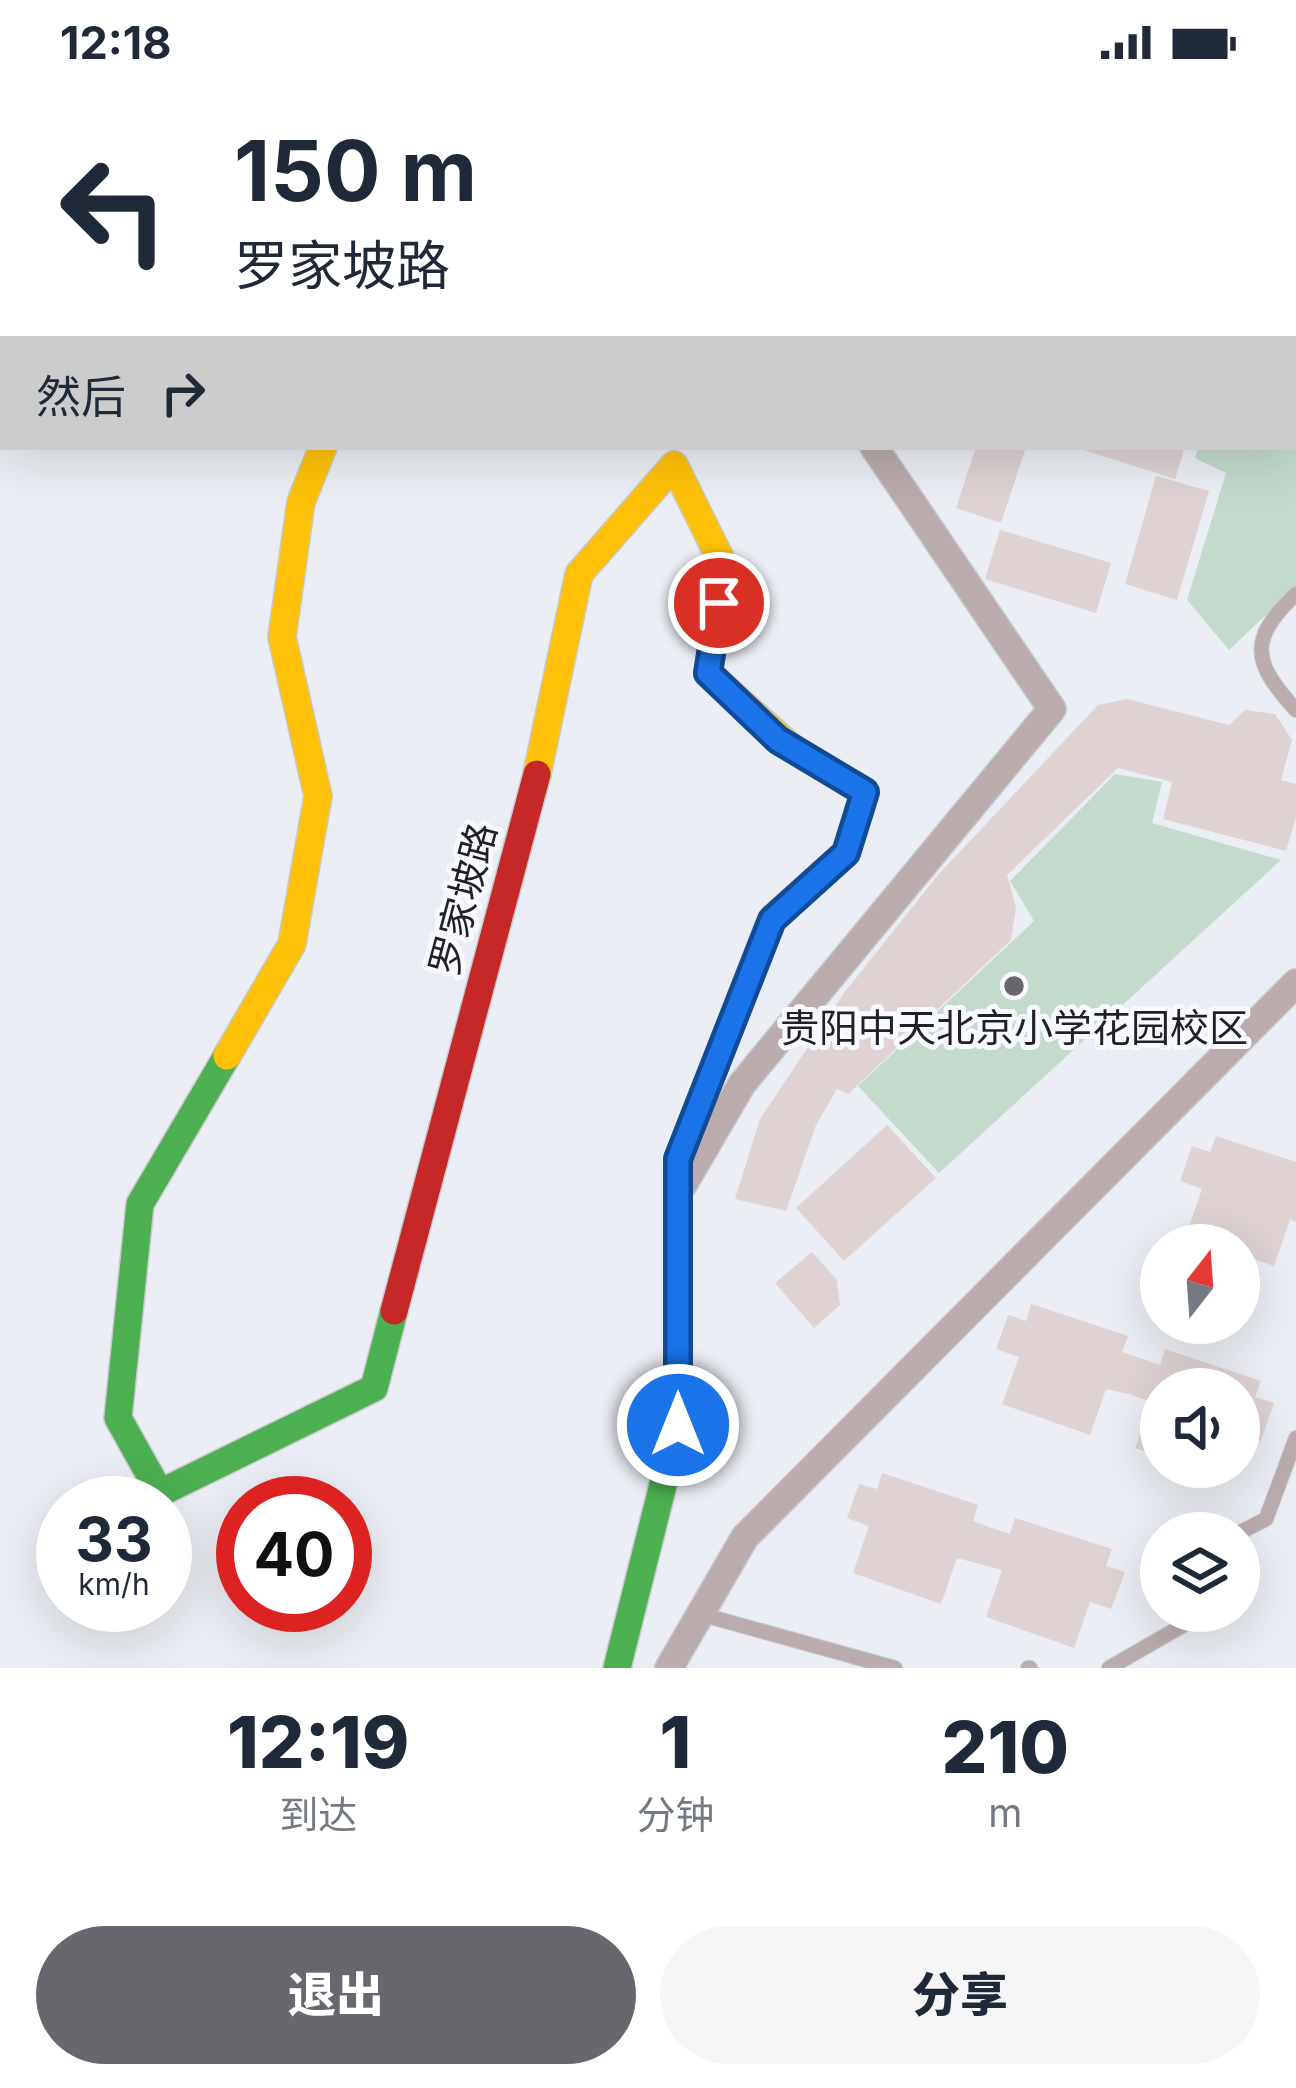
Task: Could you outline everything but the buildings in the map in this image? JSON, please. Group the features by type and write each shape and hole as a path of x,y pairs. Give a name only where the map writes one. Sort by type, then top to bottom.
{"street":[{"name":"罗家坡路","path":"322,450 301,502 282,637 318,796 292,944 140,1204 118,1418 160,1493 374,1388 544,748 579,574 668,456 725,568 708,673 778,740 865,792 846,853 772,920 678,1159 678,1425 617,1668"},
{"path":"678,1193 742,1084 1052,709 876,450"},
{"path":"669,1668 745,1537 1296,983"}],"lane":[{"path":"1296,594 1271,617 1260,658 1268,679 1296,710"},
{"path":"1260,1522 1266,1519 1296,1438"},
{"path":"700,1614 895,1668"},
{"path":"1109,1668 1172,1632"}],"green space":[{"path":"1197,450 1296,450 1296,586 1229,650 1187,600 1226,473 1195,458"},
{"path":"1115,774 1162,782 1152,823 1281,860 939,1173 858,1086 1034,921 1010,881"}],"traffic: fast":[{"path":"617,1668 678,1425 678,1159 772,919 846,853 865,792 793,749"},
{"path":"227,1056 140,1204 118,1418 160,1493 374,1388 394,1311"}],"traffic: slow":[{"path":"227,1056 292,944 318,796 282,637 301,502 322,450"},
{"path":"537,774 579,574 674,465 725,568 708,673 793,749"}],"traffic: jam":[{"path":"394,1311 537,774"}],"place":[{"name":"贵阳中天北京小学花园校区","path":"1014,986"}],"route":[{"path":"678,1425 678,1159 772,920 846,853 865,792 778,740 708,673 719,603"}]}
